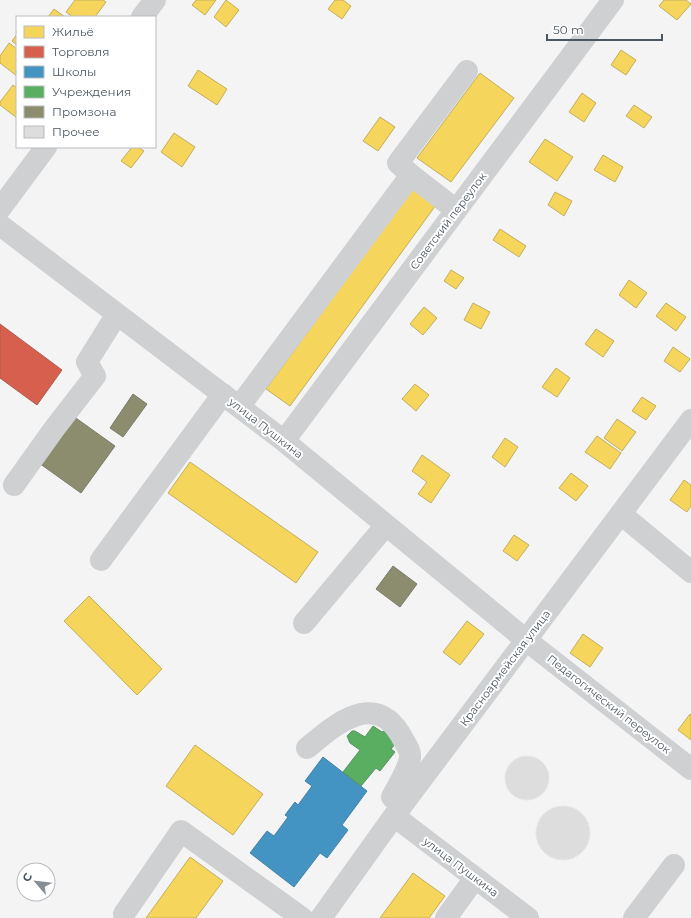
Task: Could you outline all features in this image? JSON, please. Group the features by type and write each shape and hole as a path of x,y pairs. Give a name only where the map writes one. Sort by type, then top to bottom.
{"street":[{"path":"143,16 155,0"},
{"name":"Советский переулок","path":"284,441 613,0"},
{"path":"456,210 398,163 467,71"},
{"path":"0,209 45,148"},
{"path":"101,560 231,401 411,175"},
{"name":"улица Пушкина","path":"0,225 284,441 526,640"},
{"path":"14,485 54,429 95,376 87,362 117,314"},
{"name":"Красноармейская улица","path":"321,918 398,811 691,420"},
{"path":"621,514 691,572"},
{"path":"304,623 386,525"},
{"name":"Педагогический переулок","path":"526,640 691,768"},
{"path":"307,748 341,723 354,716 372,714 379,715 388,720 398,728 408,747 410,756 407,770 392,797 398,811"},
{"name":"улица Пушкина","path":"398,811 475,878 528,918"},
{"path":"124,914 181,831 302,918"},
{"path":"634,918 674,865"},
{"path":"446,918 475,878"}],"building: Жильё":[{"path":"75,0 103,0 106,2 96,16 72,16 66,12"},
{"path":"196,0 216,0 205,15 192,5"},
{"path":"226,0 239,10 226,27 214,17"},
{"path":"335,0 343,0 351,6 342,19 328,9"},
{"path":"664,0 686,0 691,4 677,20 659,6"},
{"path":"54,9 64,16 49,16"},
{"path":"16,35 16,44 12,41"},
{"path":"9,43 16,48 16,75 0,63 0,56"},
{"path":"621,50 636,60 626,75 611,65"},
{"path":"198,70 227,89 217,105 188,86"},
{"path":"480,73 514,98 451,182 417,158"},
{"path":"13,85 16,87 16,117 0,105 0,102"},
{"path":"582,93 596,103 584,122 569,112"},
{"path":"634,105 652,117 644,128 626,116"},
{"path":"380,117 395,127 378,151 363,141"},
{"path":"174,133 195,147 182,167 161,152"},
{"path":"545,139 573,157 557,181 529,162"},
{"path":"131,148 140,148 144,151 131,168 121,161"},
{"path":"603,155 623,167 615,182 594,170"},
{"path":"413,188 436,205 290,406 266,389"},
{"path":"555,192 572,201 564,216 548,205"},
{"path":"500,229 526,246 519,257 493,240"},
{"path":"451,270 464,278 456,289 444,281"},
{"path":"629,280 647,293 636,308 619,295"},
{"path":"473,303 490,312 481,329 464,320"},
{"path":"666,303 686,317 676,331 656,316"},
{"path":"424,307 437,318 423,335 410,324"},
{"path":"596,329 614,341 603,357 585,344"},
{"path":"673,347 690,359 680,372 664,361"},
{"path":"556,368 570,378 557,397 542,387"},
{"path":"415,384 429,395 416,411 402,399"},
{"path":"642,397 656,406 646,420 632,411"},
{"path":"617,419 636,432 622,451 604,438"},
{"path":"597,436 621,453 610,469 585,452"},
{"path":"505,438 518,447 505,467 492,457"},
{"path":"422,455 450,475 431,503 418,494 427,482 412,471"},
{"path":"190,462 318,552 296,583 168,493"},
{"path":"571,473 588,486 576,501 559,488"},
{"path":"684,480 691,485 691,506 687,512 670,500"},
{"path":"514,535 529,545 517,561 503,551"},
{"path":"89,596 162,669 137,695 64,621"},
{"path":"467,621 484,634 460,665 443,652"},
{"path":"583,634 603,648 590,667 570,653"},
{"path":"690,714 691,715 691,740 678,730"},
{"path":"195,745 263,794 233,835 166,786"},
{"path":"190,857 223,881 196,918 146,918"},
{"path":"413,873 445,896 429,918 380,918"}],"building: Торговля":[{"path":"0,324 62,370 37,405 0,378"}],"building: Школы":[{"path":"323,757 367,791 342,825 348,830 327,858 320,853 294,887 250,853 267,831 274,836 288,817 285,815 295,802 298,805 312,786 305,781"}],"building: Учреждения":[{"path":"373,726 382,732 387,730 396,743 391,749 395,752 380,771 376,768 361,786 343,772 360,750 350,743 347,736 352,731 355,731 365,737"}],"building: Промзона":[{"path":"133,394 147,404 123,437 110,428"},
{"path":"73,416 115,446 81,493 39,463"},
{"path":"393,566 417,584 400,607 376,589"}],"building: Прочее":[{"path":"531,756 543,762 548,770 548,786 543,794 535,799 523,800 511,794 506,786 505,774 511,762 519,757"},
{"path":"563,806 573,808 582,814 588,823 590,833 588,843 582,852 573,858 563,860 553,858 544,852 538,843 536,833 538,823 544,814 553,808"}]}
